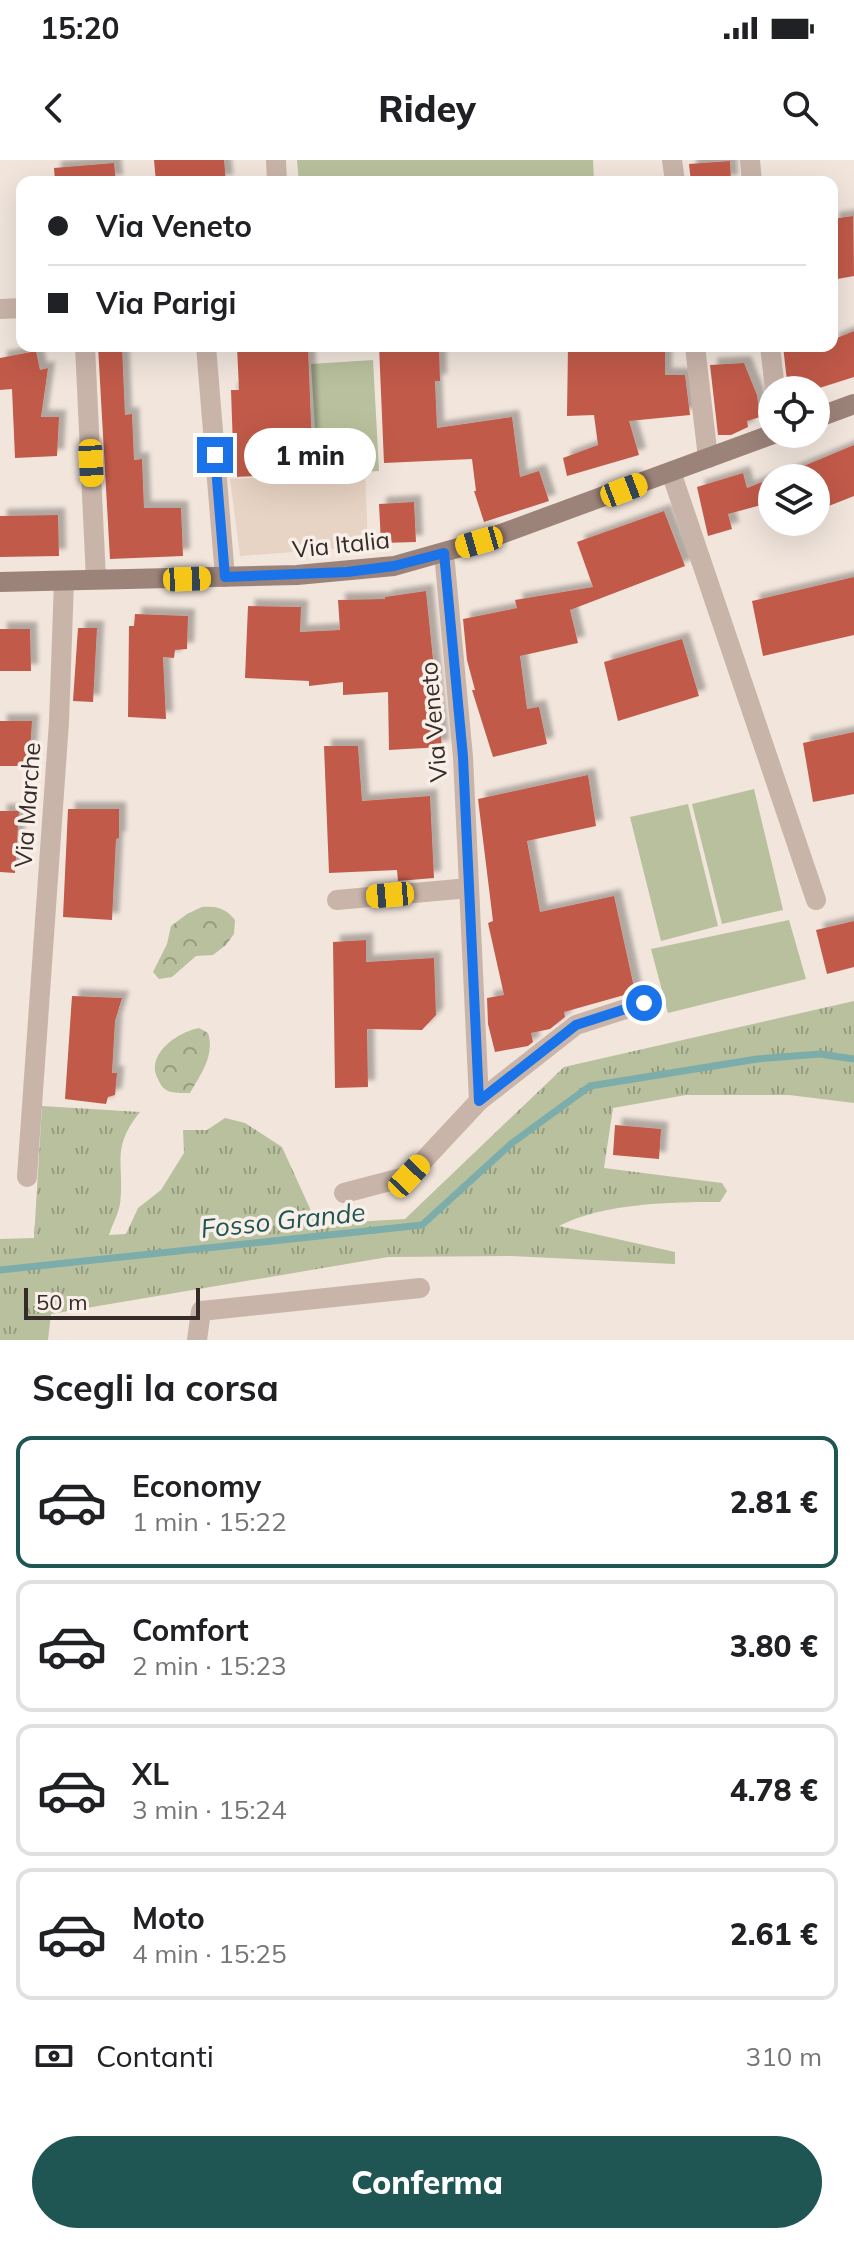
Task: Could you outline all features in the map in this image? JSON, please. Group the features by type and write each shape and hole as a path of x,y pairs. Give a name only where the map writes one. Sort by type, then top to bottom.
{"main road":[{"path":"830,413 854,404"},
{"name":"Via Italia","path":"0,582 225,577 347,572 394,566 444,553 567,511 758,440"}],"street":[{"path":"85,352 96,579"},
{"path":"206,352 225,577"},
{"path":"696,352 708,458"},
{"path":"771,352 773,376"},
{"path":"671,472 816,900"},
{"name":"Via Veneto","path":"444,553 463,757 479,1101"},
{"name":"Via Marche","path":"27,1177 59,722 64,581"},
{"path":"337,900 469,888"},
{"path":"344,1193 409,1176 479,1101 576,1025 644,1003"},
{"path":"197,1340 201,1311 420,1288"}],"green space":[{"path":"297,160 593,160 594,176 298,176"},
{"path":"373,360 379,471 318,475 311,364"},
{"path":"754,789 783,910 722,924 692,804"},
{"path":"688,804 718,926 661,941 630,817"},
{"path":"202,907 228,913 235,920 234,934 213,955 196,956 172,977 159,979 153,972 167,944 171,926"},
{"path":"789,920 806,979 668,1013 651,949"},
{"path":"854,1001 854,1103 789,1095 686,1095 613,1108 604,1168 722,1183 727,1191 720,1202 617,1208 559,1226 675,1252 675,1264 511,1256 388,1257 51,1314 48,1340 0,1340 0,1239 34,1238 42,1106 140,1112 122,1147 120,1204 109,1235 126,1234 138,1208 161,1190 184,1153 183,1130 207,1130 225,1118 245,1123 282,1147 317,1224 405,1219 564,1067"},
{"path":"199,1028 208,1033 210,1041 202,1071 190,1093 166,1090 155,1070 160,1053 173,1039"}],"shaded area":[{"path":"365,474 368,543 358,547 240,556 230,479"}],"building":[{"path":"154,160 224,160 225,176 155,176"},
{"path":"730,161 731,176 690,176 689,164"},
{"path":"114,163 115,176 55,176 54,168"},
{"path":"853,216 854,276 838,279 838,218"},
{"path":"854,331 854,377 830,385 830,376 786,376 784,352 838,352 838,338"},
{"path":"36,352 40,370 48,368 41,417 59,417 57,456 15,458 12,389 0,390 0,358"},
{"path":"98,352 122,352 125,415 132,414 134,460 142,459 144,508 181,508 183,556 110,559"},
{"path":"237,352 308,352 313,473 234,477 231,390 239,390"},
{"path":"379,352 439,352 440,381 435,381 437,428 512,417 520,477 539,471 549,501 484,522 474,491 472,459 384,463"},
{"path":"568,352 665,352 665,375 685,375 690,415 629,421 639,455 567,476 563,458 598,445 594,415 567,416"},
{"path":"744,363 757,395 758,418 747,421 748,427 731,435 718,435 710,365"},
{"path":"854,445 854,496 830,505 830,464 809,464"},
{"path":"743,473 747,488 758,484 758,506 728,514 732,529 708,536 697,487"},
{"path":"414,502 416,542 381,543 379,504"},
{"path":"664,511 685,566 570,610 578,643 520,656 527,709 539,707 547,744 493,757 472,690 475,690 467,660 463,619 517,608 515,600 593,587 577,542"},
{"path":"58,515 59,556 0,557 0,516"},
{"path":"854,577 854,635 763,656 752,601"},
{"path":"426,591 442,747 389,750 388,692 343,695 343,682 309,686 309,681 245,678 248,606 301,607 300,632 340,630 338,600 385,599"},
{"path":"135,614 188,616 187,649 175,650 174,658 163,657 166,719 128,717 129,626 134,626"},
{"path":"78,628 97,628 93,702 73,701"},
{"path":"0,629 30,629 31,671 0,671"},
{"path":"682,639 699,696 618,721 604,662"},
{"path":"0,721 32,721 29,766 0,766"},
{"path":"854,732 854,794 813,802 803,743"},
{"path":"324,746 358,746 362,801 430,796 434,878 398,881 397,870 329,873"},
{"path":"588,775 596,826 527,841 540,912 614,896 635,992 564,1012 565,1017 550,1029 531,1033 533,1042 528,1046 495,1052 488,1024 487,998 504,995 488,923 493,921 478,799"},
{"path":"68,809 119,809 112,920 63,917"},
{"path":"0,811 19,811 15,873 0,872"},
{"path":"854,921 854,967 827,974 816,930"},
{"path":"366,940 366,962 434,958 436,1015 422,1030 367,1029 368,1087 335,1088 333,942"},
{"path":"72,996 122,998 115,1021 112,1073 117,1073 115,1095 108,1097 106,1104 65,1099"},
{"path":"615,1125 661,1129 659,1159 613,1155"}],"waterway":[{"name":"Fosso Grande","path":"0,1270 422,1225 512,1143 590,1086 757,1059 820,1054 854,1059"}],"route":[{"path":"215,455 225,577 347,572 394,566 444,553 463,757 479,1101 576,1025 644,1003"}]}
